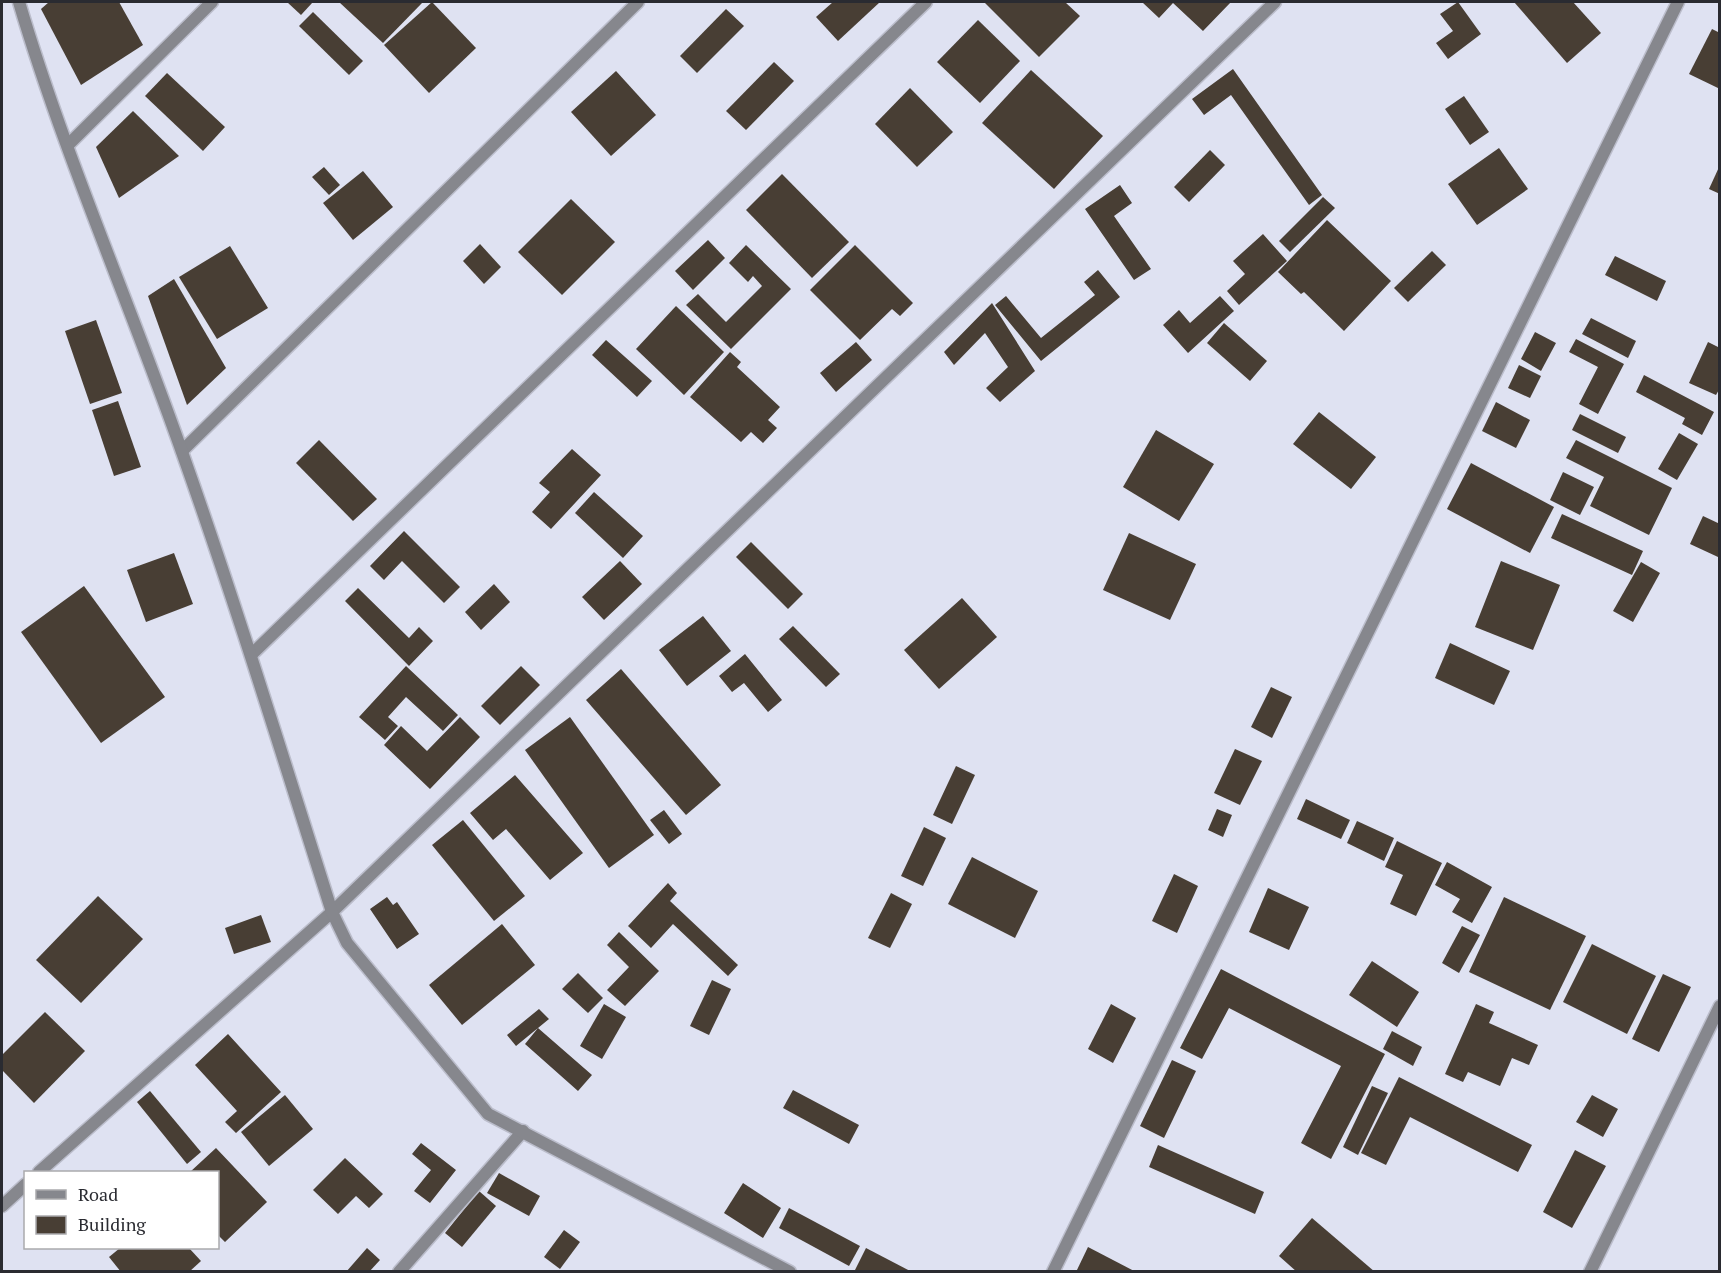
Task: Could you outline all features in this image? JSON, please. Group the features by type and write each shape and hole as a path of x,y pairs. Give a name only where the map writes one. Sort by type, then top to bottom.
{"street":[{"path":"68,145 212,2"},
{"path":"182,451 638,2"},
{"path":"251,655 926,2"},
{"path":"41,1171 332,912 1275,2"},
{"path":"1053,1272 1678,2"},
{"path":"21,3 68,145 182,451 251,655 332,912 347,943 488,1114 790,1272"},
{"path":"1590,1272 1719,1006"},
{"path":"399,1272 523,1131"},
{"path":"2,1206 24,1186"}],"building":[{"path":"49,2 119,2 143,45 81,85 41,9"},
{"path":"287,2 313,2 301,15"},
{"path":"339,2 423,2 383,43"},
{"path":"432,2 476,48 429,93 384,45"},
{"path":"833,2 880,2 838,41 816,17"},
{"path":"984,2 1065,2 1080,16 1039,57"},
{"path":"1142,2 1231,2 1203,31 1173,3 1159,18"},
{"path":"1458,2 1481,34 1448,59 1436,43 1453,31 1440,14"},
{"path":"1514,2 1573,2 1601,33 1567,63"},
{"path":"726,9 744,26 697,73 680,56"},
{"path":"313,12 363,61 349,75 299,26"},
{"path":"978,20 1020,61 980,103 937,62"},
{"path":"1712,29 1720,33 1720,89 1689,74"},
{"path":"774,62 794,81 746,130 726,111"},
{"path":"1233,69 1322,195 1309,205 1231,95 1204,115 1192,99"},
{"path":"1031,70 1103,136 1054,189 982,123"},
{"path":"616,71 656,115 611,156 571,112"},
{"path":"167,73 225,127 203,151 145,96"},
{"path":"910,88 953,132 917,167 875,124"},
{"path":"1464,96 1489,132 1470,145 1445,109"},
{"path":"133,111 179,156 119,198 96,147"},
{"path":"1499,148 1528,189 1477,225 1448,184"},
{"path":"1210,150 1225,165 1189,202 1174,187"},
{"path":"1720,165 1720,194 1709,189"},
{"path":"324,167 340,185 329,195 312,177"},
{"path":"363,171 393,207 353,240 323,203"},
{"path":"782,174 849,242 812,278 746,210"},
{"path":"1120,185 1132,203 1114,216 1151,269 1134,280 1085,209"},
{"path":"1323,197 1335,208 1290,252 1279,241"},
{"path":"571,199 615,242 562,295 518,252"},
{"path":"1327,220 1391,281 1344,331 1304,292 1301,294 1278,272"},
{"path":"1263,234 1287,261 1239,305 1227,291 1245,274 1233,261"},
{"path":"708,240 725,258 693,290 675,271"},
{"path":"480,244 501,267 484,284 463,261"},
{"path":"746,245 791,289 731,349 686,305 698,294 726,322 762,286 753,276 748,282 729,263"},
{"path":"855,245 913,303 900,316 892,309 860,340 810,290"},
{"path":"230,246 268,308 217,339 179,277"},
{"path":"1432,251 1446,265 1408,302 1394,288"},
{"path":"1615,256 1666,281 1657,301 1605,275"},
{"path":"1098,270 1120,297 1041,361 995,305 1006,296 1041,338 1095,295 1084,282"},
{"path":"174,279 226,368 187,405 148,296"},
{"path":"1220,296 1234,311 1188,353 1163,325 1179,310 1190,323"},
{"path":"992,303 1035,371 1000,402 986,388 1008,367 985,333 954,365 944,352"},
{"path":"676,306 724,352 684,395 636,349"},
{"path":"1591,318 1636,341 1628,358 1582,334"},
{"path":"96,320 122,393 90,404 65,331"},
{"path":"1224,323 1267,361 1250,381 1207,343"},
{"path":"1535,332 1556,343 1541,371 1521,359"},
{"path":"1576,339 1624,364 1598,414 1579,404 1598,367 1569,352"},
{"path":"606,340 652,381 637,397 592,355"},
{"path":"856,342 872,360 836,392 820,373"},
{"path":"1708,342 1720,348 1720,388 1716,395 1689,383"},
{"path":"730,352 741,362 737,367 780,407 768,420 777,428 763,443 751,432 741,442 690,397"},
{"path":"1519,365 1541,376 1530,398 1508,388"},
{"path":"1644,375 1714,412 1702,435 1682,424 1685,418 1636,392"},
{"path":"118,401 141,467 114,476 92,410"},
{"path":"1496,402 1530,420 1516,448 1482,431"},
{"path":"1319,412 1376,457 1351,489 1293,444"},
{"path":"1580,414 1626,437 1618,453 1572,430"},
{"path":"1156,430 1214,464 1179,521 1123,487"},
{"path":"1679,433 1698,444 1677,480 1658,469"},
{"path":"319,440 377,499 353,521 296,463"},
{"path":"1576,440 1672,488 1649,535 1590,506 1604,477 1566,458"},
{"path":"572,449 601,475 551,529 532,512 550,492 539,483"},
{"path":"1471,463 1554,507 1530,553 1447,509"},
{"path":"1563,472 1594,487 1580,515 1550,500"},
{"path":"594,492 643,536 623,558 575,513"},
{"path":"1562,514 1643,551 1632,575 1551,538"},
{"path":"1703,516 1720,524 1718,557 1690,544"},
{"path":"404,531 460,587 444,603 402,561 384,580 370,566"},
{"path":"1129,533 1196,564 1170,620 1103,590"},
{"path":"751,542 803,594 788,609 736,557"},
{"path":"174,553 193,604 146,622 127,570"},
{"path":"620,561 642,584 604,620 582,597"},
{"path":"1501,561 1560,585 1533,650 1475,627"},
{"path":"1641,562 1660,573 1633,622 1613,611"},
{"path":"494,584 510,602 481,630 465,612"},
{"path":"84,586 165,697 101,743 21,632"},
{"path":"358,588 409,638 419,627 433,641 409,666 345,601"},
{"path":"962,598 997,637 939,689 904,650"},
{"path":"703,616 731,651 687,686 659,650"},
{"path":"793,626 840,674 826,687 779,639"},
{"path":"1450,643 1510,671 1494,705 1435,678"},
{"path":"745,654 782,700 768,712 744,683 732,692 719,676"},
{"path":"406,666 458,715 443,731 406,697 388,717 398,726 385,740 359,717"},
{"path":"521,666 540,685 500,725 481,706"},
{"path":"621,669 721,785 686,815 586,700"},
{"path":"1271,687 1292,697 1272,738 1251,727"},
{"path":"460,717 480,737 430,789 384,745 401,726 427,751"},
{"path":"570,717 654,835 609,868 525,750"},
{"path":"1235,749 1262,761 1240,805 1214,793"},
{"path":"956,766 975,775 952,824 933,815"},
{"path":"515,775 583,853 550,880 506,829 493,840 470,813"},
{"path":"1306,799 1350,820 1341,839 1297,819"},
{"path":"1217,809 1232,815 1223,837 1208,830"},
{"path":"664,810 682,834 669,844 650,820"},
{"path":"463,820 525,896 494,921 432,845"},
{"path":"1357,821 1394,838 1384,861 1347,843"},
{"path":"924,827 946,838 923,886 901,876"},
{"path":"1397,841 1442,863 1416,916 1390,904 1403,875 1385,867"},
{"path":"972,857 1038,891 1015,938 948,904"},
{"path":"1447,862 1492,887 1472,923 1452,912 1460,899 1435,885"},
{"path":"1174,874 1198,886 1177,933 1152,921"},
{"path":"668,883 677,893 670,901 738,965 728,976 673,924 651,948 628,926"},
{"path":"1268,888 1309,907 1289,950 1249,932"},
{"path":"891,893 912,904 890,948 868,938"},
{"path":"98,896 143,939 81,1003 36,960"},
{"path":"387,897 393,905 397,902 419,934 397,949 370,909"},
{"path":"1504,897 1586,936 1550,1010 1469,972"},
{"path":"261,915 271,942 234,954 225,928"},
{"path":"502,924 535,965 462,1025 429,985"},
{"path":"1462,926 1480,935 1459,973 1442,963"},
{"path":"619,932 659,971 625,1006 607,990 629,967 607,945"},
{"path":"1592,944 1656,976 1627,1034 1563,1002"},
{"path":"1372,961 1419,992 1397,1027 1349,995"},
{"path":"1221,969 1385,1054 1331,1159 1301,1143 1341,1066 1229,1008 1202,1059 1180,1048"},
{"path":"578,973 603,998 588,1013 562,989"},
{"path":"1663,974 1691,987 1659,1052 1632,1039"},
{"path":"712,980 731,989 709,1035 690,1026"},
{"path":"604,1004 626,1017 602,1059 580,1046"},
{"path":"1111,1004 1136,1018 1113,1063 1088,1049"},
{"path":"1476,1004 1494,1012 1489,1023 1538,1045 1529,1065 1512,1058 1500,1086 1468,1072 1463,1082 1445,1074"},
{"path":"539,1009 549,1019 516,1046 507,1035"},
{"path":"45,1012 85,1051 34,1103 2,1070 2,1055"},
{"path":"538,1028 592,1075 578,1091 525,1044"},
{"path":"1392,1031 1422,1047 1413,1066 1383,1049"},
{"path":"228,1034 281,1092 236,1133 225,1122 237,1111 195,1065"},
{"path":"1172,1060 1196,1071 1164,1138 1140,1126"},
{"path":"1399,1077 1532,1145 1518,1172 1410,1117 1386,1165 1361,1153"},
{"path":"1372,1086 1388,1093 1358,1155 1343,1147"},
{"path":"793,1090 859,1125 849,1144 783,1108"},
{"path":"150,1091 201,1152 187,1164 137,1102"},
{"path":"285,1095 313,1129 269,1166 241,1132"},
{"path":"1592,1095 1618,1109 1603,1137 1576,1122"},
{"path":"421,1143 456,1170 430,1203 414,1191 431,1170 412,1154"},
{"path":"1158,1145 1264,1192 1255,1214 1149,1167"},
{"path":"216,1148 267,1202 225,1242 219,1236 219,1171 191,1171"},
{"path":"1575,1150 1606,1166 1572,1228 1543,1212"},
{"path":"345,1158 383,1194 369,1208 356,1196 338,1214 313,1190"},
{"path":"499,1173 540,1196 529,1216 487,1193"},
{"path":"743,1183 781,1208 763,1238 724,1213"},
{"path":"479,1191 496,1206 462,1247 445,1233"},
{"path":"789,1208 860,1246 849,1266 779,1228"},
{"path":"1312,1218 1375,1272 1297,1272 1279,1256"},
{"path":"564,1230 580,1242 560,1269 544,1257"},
{"path":"1088,1247 1136,1272 1076,1272"},
{"path":"367,1248 380,1260 369,1272 346,1272"},
{"path":"866,1248 912,1272 854,1272"},
{"path":"119,1249 190,1249 201,1261 189,1272 121,1272 109,1257"}]}
